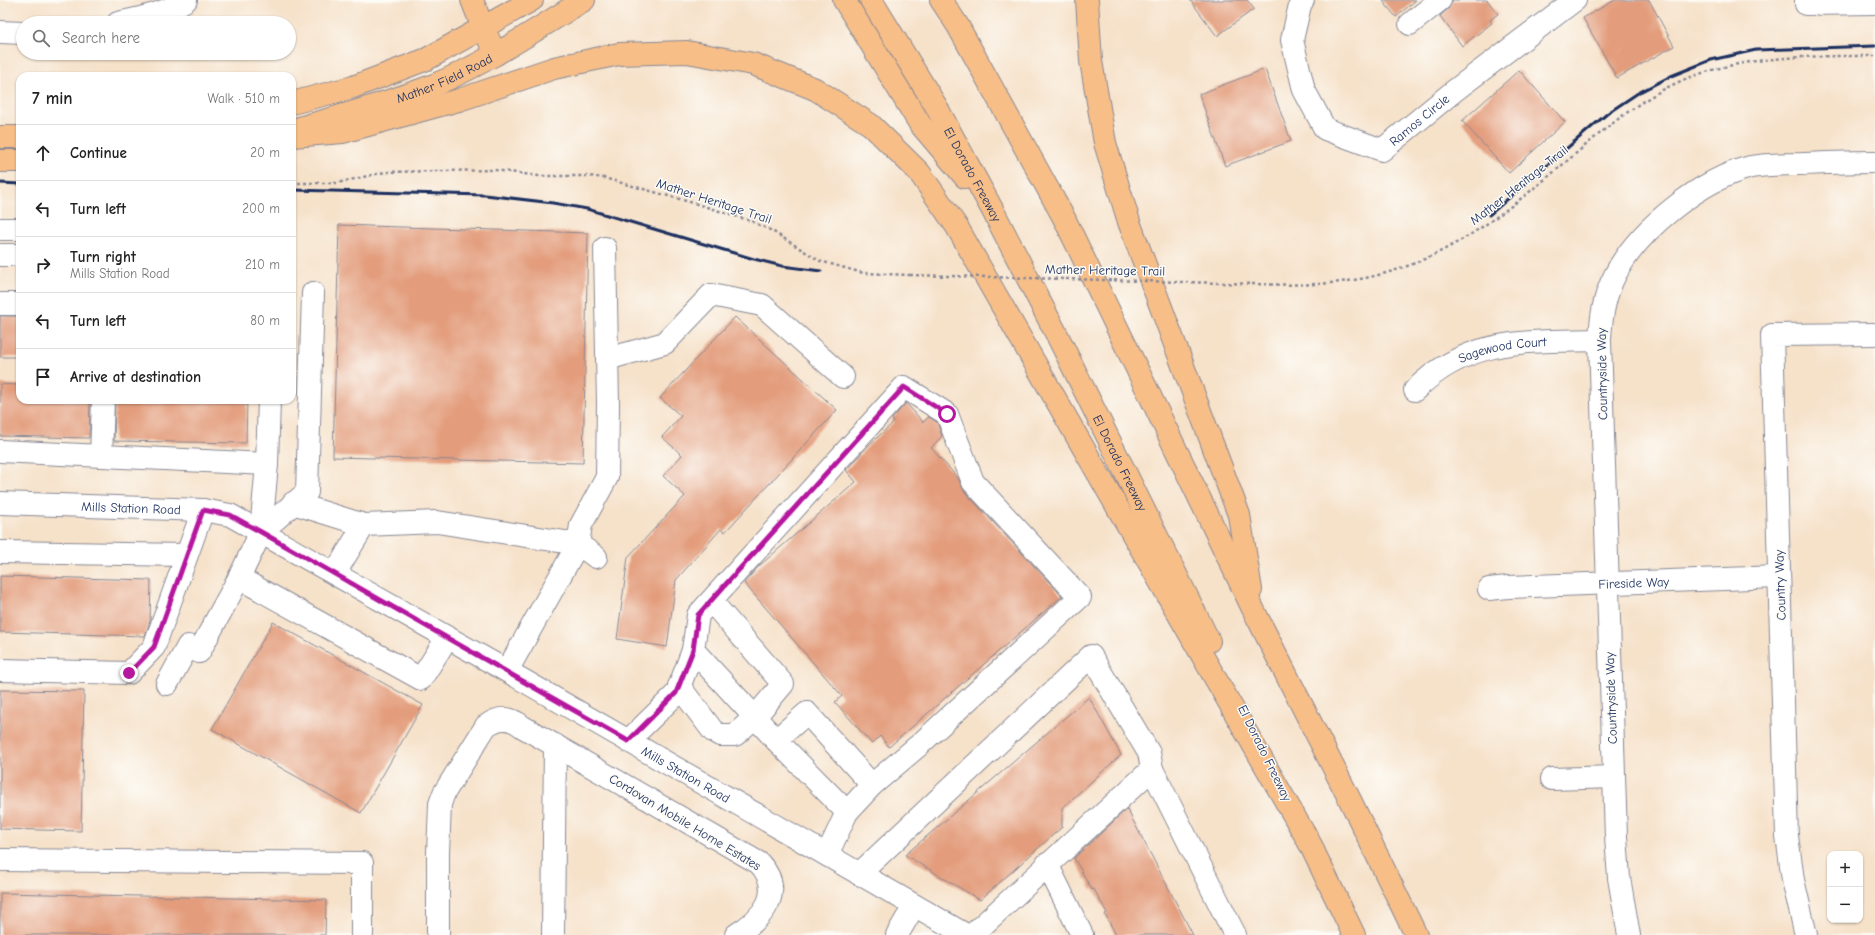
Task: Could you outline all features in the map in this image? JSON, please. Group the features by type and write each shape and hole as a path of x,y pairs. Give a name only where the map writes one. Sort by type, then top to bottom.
{"main road":[{"path":"472,0 483,28 496,54"},
{"name":"Mather Field Road","path":"296,103 353,87 427,58 532,0"},
{"name":"Mather Field Road","path":"296,129 358,111 434,85 496,54 584,0"},
{"path":"844,0 920,124 992,209"},
{"name":"El Dorado Freeway","path":"871,0 936,106 992,209 1056,333 1313,849 1354,935"},
{"path":"941,0 958,26 1064,218 1255,612 1416,935"},
{"path":"1087,0 1091,61 1105,142 1129,222 1239,516 1255,612"},
{"path":"296,136 343,132 459,100 554,68 619,54 687,52 753,64 815,89 871,125 919,172 957,228 1313,849"},
{"path":"0,137 16,137"},
{"path":"0,149 16,149"},
{"path":"0,161 16,161"}],"street":[{"path":"129,16 142,8 176,6 186,0"},
{"name":"Ramos Circle","path":"1303,0 1300,5 1292,40 1304,90 1326,129 1382,150 1454,91 1575,0"},
{"path":"1410,24 1440,0"},
{"path":"1806,0 1806,4 1875,3"},
{"path":"0,32 16,33"},
{"name":"Countryside Way","path":"1629,935 1619,878 1614,777 1600,340 1601,323 1608,290 1623,261 1647,233 1703,187 1718,178 1735,171 1764,165 1875,162"},
{"path":"0,229 16,229"},
{"path":"507,671 578,544 581,526 607,477 608,359 605,248"},
{"path":"0,255 16,255"},
{"path":"261,532 307,492 313,294"},
{"path":"608,359 664,343 711,295 762,305 843,377"},
{"path":"0,304 16,304"},
{"name":"Country Way","path":"1806,935 1792,880 1787,836 1772,335 1875,334"},
{"name":"Sagewood Court","path":"1415,390 1441,367 1456,359 1488,348 1521,343 1600,340"},
{"path":"628,741 676,693 693,650 698,615 746,564 904,387 947,414 973,482 1080,597 918,746 872,785 847,812 827,855"},
{"path":"101,456 103,404"},
{"path":"167,684 188,646 199,652 239,578 261,532 267,464 269,404"},
{"path":"0,451 267,464"},
{"path":"293,503 364,525 437,522 578,544 596,557"},
{"name":"Mills Station Road","path":"0,504 203,510 230,515 507,671 966,935"},
{"path":"0,670 129,673 154,647 203,510"},
{"path":"335,573 364,525"},
{"path":"0,552 186,555"},
{"name":"Fireside Way","path":"1489,589 1508,587 1779,577"},
{"path":"239,578 421,679 447,638"},
{"path":"679,686 712,731 720,735 735,735 755,717 783,684 711,601"},
{"path":"693,650 776,740 847,812"},
{"path":"859,874 1091,656 1149,753 1152,769 1235,935"},
{"path":"776,740 807,713 872,785"},
{"name":"Cordovan Mobile Home Estates","path":"438,935 438,853 440,804 444,793 486,726 492,721 500,718 516,722 759,863 766,870 770,880 770,900 765,909 750,925 736,935"},
{"path":"553,935 555,745"},
{"path":"972,935 1047,864 1152,769"},
{"path":"1552,779 1614,777"},
{"path":"0,860 362,863 362,935"},
{"path":"1047,864 1082,935"},
{"path":"897,935 914,906"}],"path":[{"name":"Mather Heritage Trail","path":"296,183 337,183 385,172 494,170 539,176 589,176 604,178 697,204 772,230 820,261 847,270 863,273 1222,283 1310,284 1349,281 1395,271 1444,251 1475,233 1509,209 1616,119 1654,95 1684,80 1711,71 1750,62 1799,57 1875,56"}],"building":[{"path":"1190,0 1247,0 1254,9 1217,36"},
{"path":"1382,0 1416,0 1396,17"},
{"path":"1453,0 1487,0 1498,14 1490,20 1492,23 1462,46 1440,16 1448,9"},
{"path":"1615,0 1649,0 1674,46 1617,78 1583,18"},
{"path":"1265,69 1291,141 1225,166 1199,94"},
{"path":"1519,70 1565,122 1509,173 1462,121"},
{"path":"339,225 588,233 583,463 333,457"},
{"path":"0,316 16,316 16,357 0,357"},
{"path":"735,317 837,410 725,532 721,529 676,580 667,647 617,639 628,557 685,496 663,476 682,455 662,437 681,416 660,398"},
{"path":"0,384 16,385 16,404 90,404 89,438 0,436"},
{"path":"906,403 923,422 929,417 937,422 942,436 931,448 958,478 964,491 1062,596 889,747 880,736 872,744 835,702 842,696 744,583 758,567 856,482 846,470 869,445 894,422 892,419"},
{"path":"115,404 247,404 246,443 114,441"},
{"path":"0,576 151,580 150,621 145,636 0,632"},
{"path":"273,622 423,705 361,813 212,729"},
{"path":"0,690 84,691 81,831 0,829"},
{"path":"1089,697 1121,755 1062,808 1062,827 980,900 905,855"},
{"path":"1127,809 1193,935 1116,935 1105,914 1107,913 1094,889 1092,890 1074,858"},
{"path":"0,893 326,900 325,935 0,935"}],"railway":[{"path":"1489,215 1608,113 1638,93 1671,76 1711,60 1756,50 1875,46"},
{"path":"0,183 16,184"},
{"path":"296,190 485,195 553,203 587,209 754,259 782,266 821,271"}],"route":[{"path":"129,673 154,647 203,510 230,515 335,573 628,741 676,693 693,650 698,615 746,564 904,387 947,414"}]}
